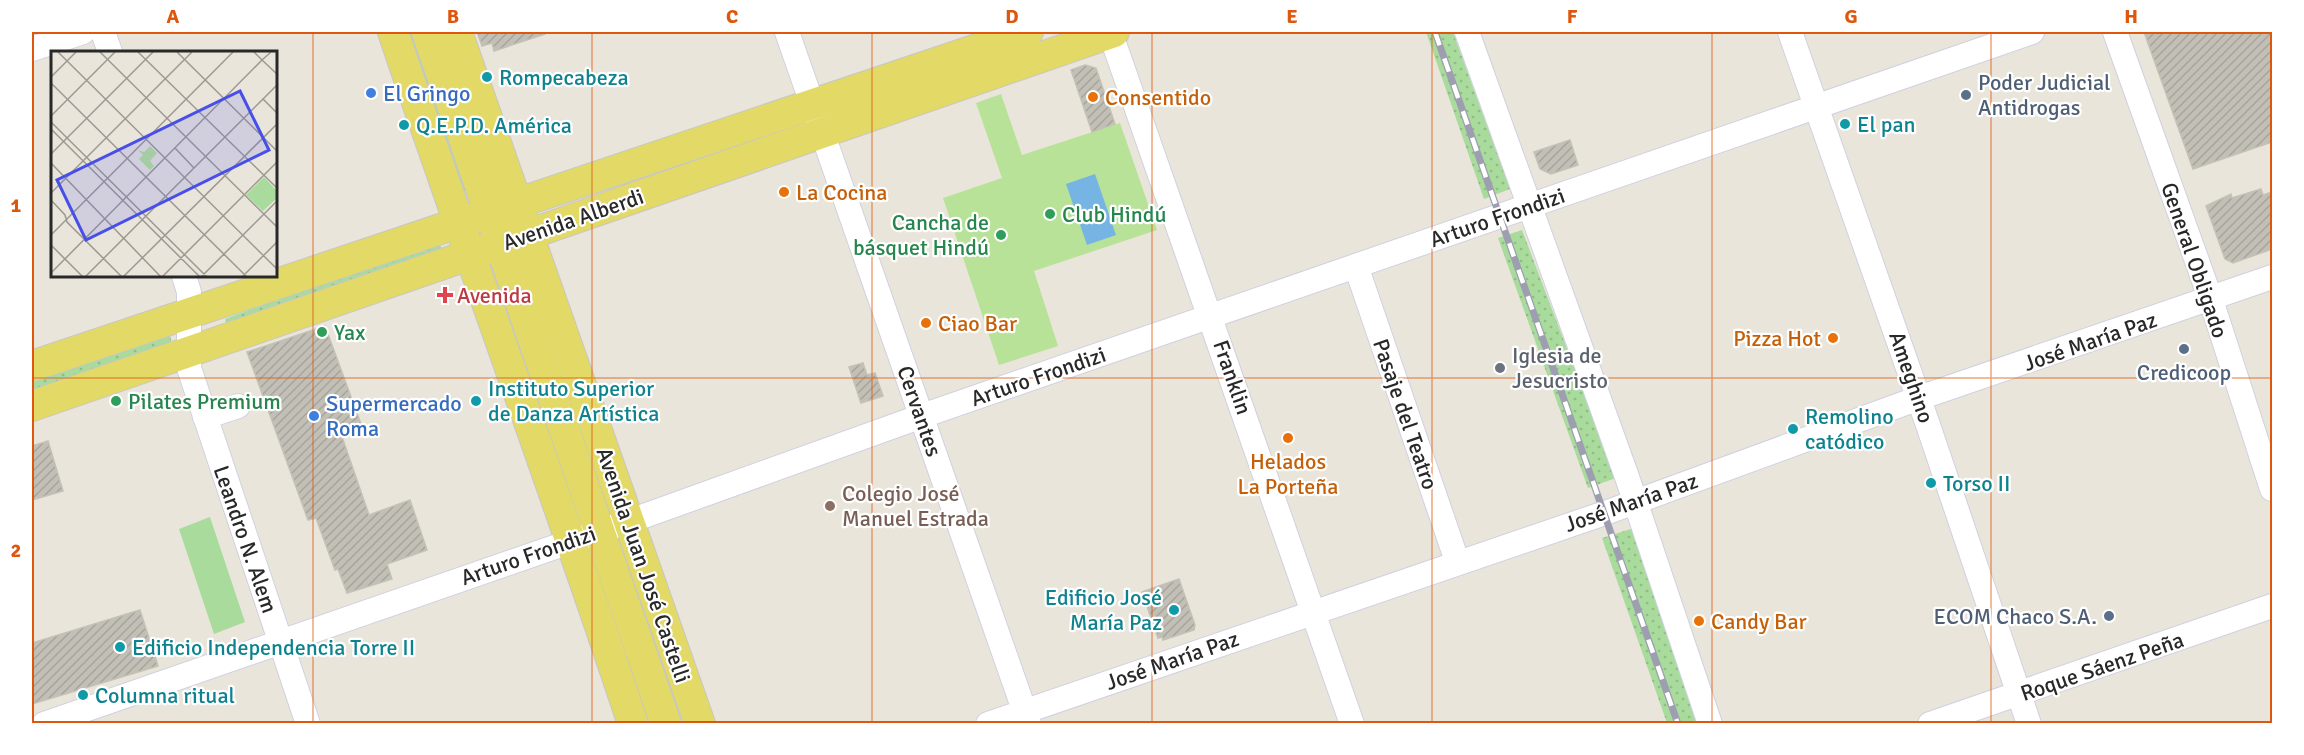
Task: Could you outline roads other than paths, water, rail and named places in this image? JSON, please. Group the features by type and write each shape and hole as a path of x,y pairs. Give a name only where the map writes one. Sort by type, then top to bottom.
{"main road":[{"path":"393,32 458,224 572,540 633,723"},
{"path":"427,32 503,208"},
{"path":"457,32 503,208 514,240"},
{"name":"Avenida Alberdi","path":"32,366 1029,32"},
{"name":"Avenida Alberdi","path":"32,406 1112,32"},
{"name":"Avenida Juan José Castelli","path":"514,240 630,520 700,723"},
{"name":"Avenida Juan José Castelli","path":"514,240 600,530 666,723"}],"street":[{"path":"32,50 83,32"},
{"path":"103,32 110,51"},
{"name":"Cervantes","path":"787,32 1027,717"},
{"name":"Franklin","path":"1112,32 1352,723"},
{"path":"1467,32 1635,502 1710,723"},
{"name":"Ameghino","path":"1790,32 1919,398 2029,723"},
{"name":"Arturo Frondizi","path":"44,723 2032,32"},
{"name":"General Obligado","path":"2115,32 2211,300 2272,489"},
{"name":"Pasaje del Teatro","path":"1356,266 1457,561"},
{"name":"José María Paz","path":"988,723 1027,717 1313,611 1635,502 1919,398 2211,300 2272,277"},
{"name":"Leandro N. Alem","path":"185,278 189,292 189,368 308,723"},
{"path":"205,417 238,406"},
{"name":"Roque Sáenz Peña","path":"1930,723 2272,606"}],"water":[{"path":"1095,174 1116,235 1087,245 1066,184"}],"railway":[{"path":"1435,32 1678,724"}],"place":[{"name":"Rompecabeza","path":"487,77"},
{"name":"El Gringo","path":"371,93"},
{"name":"Poder Judicial Antidrogas","path":"1966,95"},
{"name":"Consentido","path":"1093,97"},
{"name":"El pan","path":"1845,124"},
{"name":"Q.E.P.D. América","path":"404,125"},
{"name":"La Cocina","path":"784,192"},
{"name":"Club Hindú","path":"1050,214"},
{"name":"Cancha de básquet Hindú","path":"1001,235"},
{"name":"Avenida","path":"445,295"},
{"name":"Ciao Bar","path":"926,323"},
{"name":"Yax","path":"322,332"},
{"name":"Pizza Hot","path":"1833,338"},
{"name":"Credicoop","path":"2184,349"},
{"name":"Iglesia de Jesucristo","path":"1500,368"},
{"name":"Pilates Premium","path":"116,401"},
{"name":"Instituto Superior de Danza Artística","path":"476,401"},
{"name":"Supermercado Roma","path":"314,416"},
{"name":"Remolino catódico","path":"1793,429"},
{"name":"Helados La Porteña","path":"1288,438"},
{"name":"Torso II","path":"1931,483"},
{"name":"Colegio José Manuel Estrada","path":"830,506"},
{"name":"Edificio José María Paz","path":"1174,610"},
{"name":"ECOM Chaco S.A.","path":"2109,616"},
{"name":"Candy Bar","path":"1699,621"},
{"name":"Edificio Independencia Torre II","path":"120,647"},
{"name":"Columna ritual","path":"83,695"}]}
